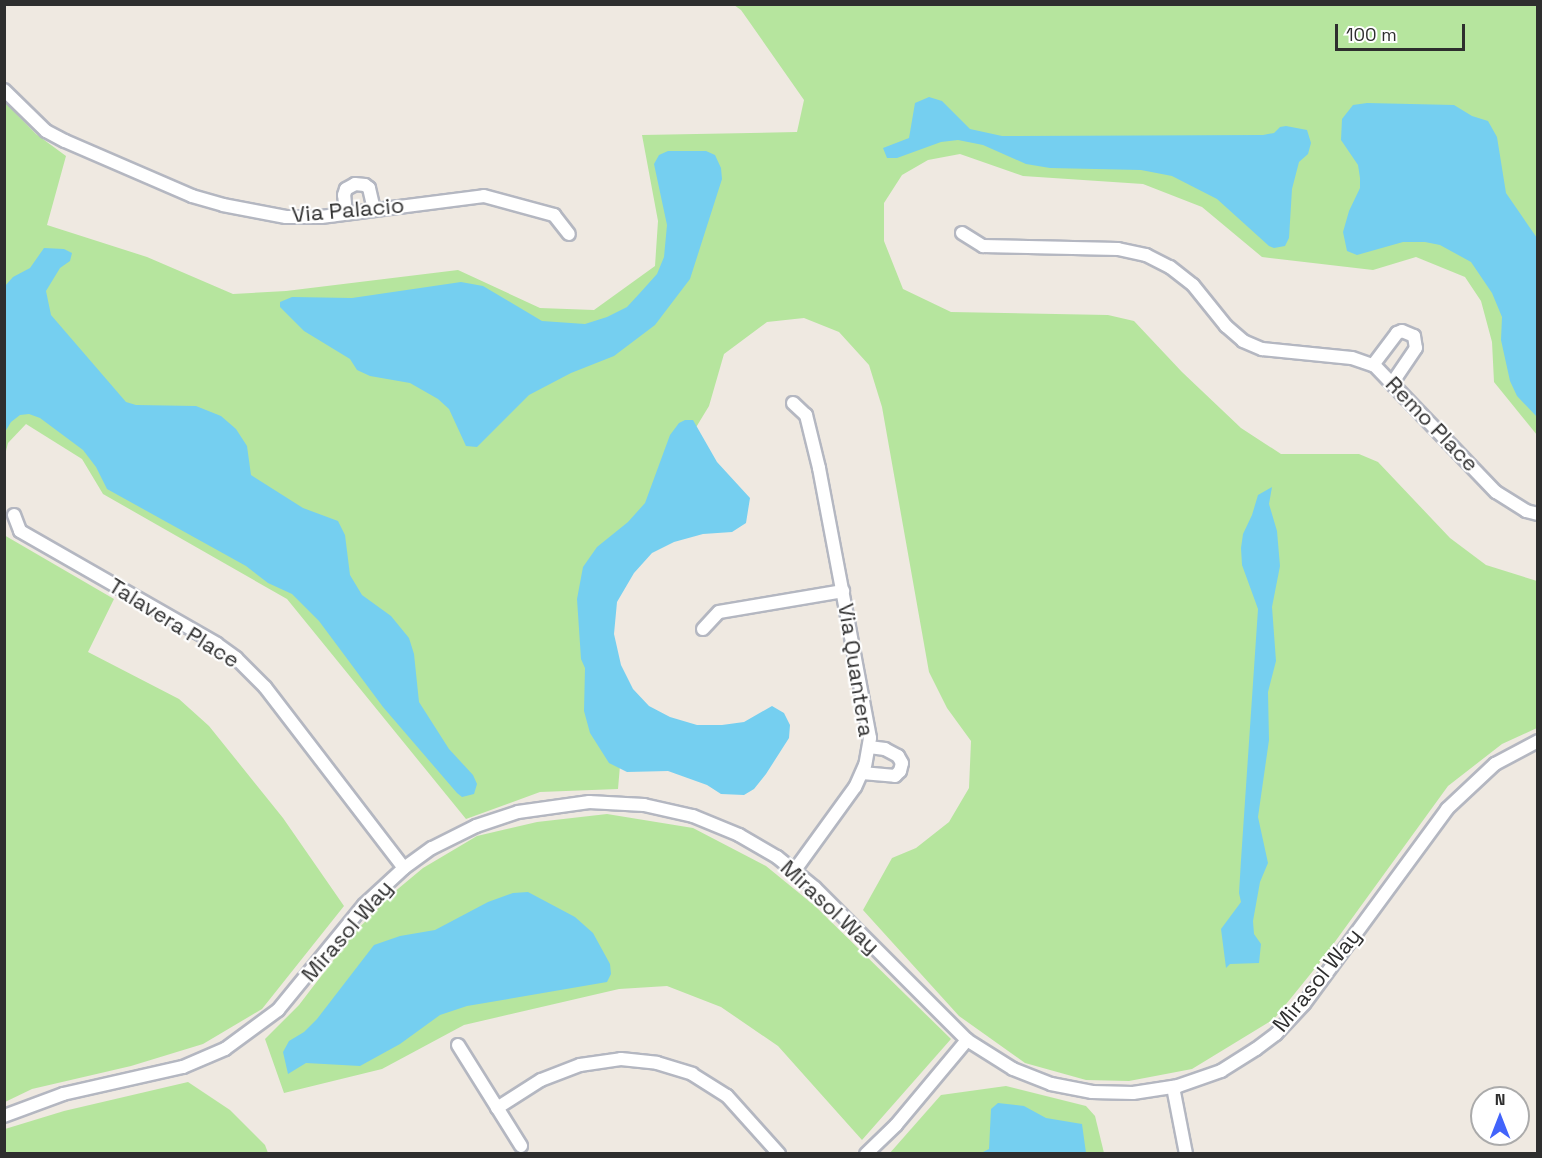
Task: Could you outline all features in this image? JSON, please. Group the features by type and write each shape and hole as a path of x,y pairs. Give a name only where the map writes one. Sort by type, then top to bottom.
{"street":[{"name":"Via Palacio","path":"4,90 46,131 192,196 223,205 286,217 346,213 484,196 554,215 569,234"},
{"path":"346,213 346,189 355,184 365,185 369,189 374,209"},
{"name":"Remo Place","path":"962,233 983,246 1118,249 1146,255 1170,267 1193,285 1226,326 1244,341 1262,349 1352,358 1373,365 1393,382 1496,492 1526,511 1538,514"},
{"path":"1373,365 1397,333 1402,331 1414,336 1416,348 1393,382"},
{"name":"Via Quantera","path":"793,403 806,416 869,724 869,747 862,773 855,787 795,870"},
{"name":"Talavera Place","path":"14,515 20,531 217,644 244,665 265,687 404,868"},
{"name":"Via Quantera","path":"703,629 719,612 843,591"},
{"name":"Mirasol Way","path":"4,1116 63,1095 183,1067 243,1039 278,1010 364,905 404,868 451,838 497,818 540,807 589,802 644,805 693,816 739,835 795,870 967,1040 1012,1069 1071,1089 1133,1094 1173,1087 1221,1071 1276,1034 1304,1004 1447,809 1487,770 1538,741"},
{"path":"862,773 895,776 900,771 902,763 898,756 885,749 869,747"},
{"path":"866,1154 896,1125 967,1040"},
{"path":"458,1045 521,1146"},
{"path":"497,1108 562,1070 602,1060 639,1060 675,1068 708,1083 744,1112 779,1154"},
{"path":"1173,1087 1186,1154"}],"green space":[{"path":"734,5 1537,5 1537,435 1494,382 1492,342 1481,301 1465,277 1416,257 1373,270 1262,257 1202,207 1143,184 1023,176 960,154 928,160 902,175 884,203 884,241 903,289 951,312 1108,315 1134,321 1182,372 1241,428 1281,454 1359,454 1378,462 1450,538 1486,565 1537,581 1537,728 1502,744 1448,786 1321,961 1274,1019 1192,1069 1129,1081 1086,1080 1025,1063 959,1016 863,910 892,858 916,848 949,822 969,788 971,741 947,708 929,672 882,407 869,365 839,332 804,318 767,322 724,354 709,406 616,559 601,652 622,742 618,789 540,792 466,819 287,599 103,494 82,459 26,424 8,443 5,455 5,102 36,134 66,156 47,225 147,257 233,294 286,291 458,270 540,308 594,310 655,266 658,221 642,135 797,132 804,100 741,10"},
{"path":"4,535 114,599 88,652 179,699 209,726 283,818 344,906 262,1009 203,1044 131,1066 32,1089 5,1102"},
{"path":"607,814 693,828 766,866 815,906 951,1039 862,1140 778,1046 721,1007 667,986 619,989 464,1025 382,1069 284,1093 265,1039 299,1005 354,933 393,893 423,868 477,836 537,822"},
{"path":"188,1082 230,1110 265,1145 268,1153 5,1153 5,1129 64,1111"},
{"path":"1006,1086 1086,1106 1095,1116 1104,1153 889,1154 941,1095"}],"water":[{"path":"929,97 942,101 970,129 1002,136 1263,135 1274,133 1280,127 1286,126 1307,130 1311,143 1308,154 1299,162 1292,189 1289,238 1285,246 1274,248 1269,246 1217,199 1172,176 1141,170 1050,168 1026,164 983,145 958,140 941,142 897,158 887,158 883,148 909,138 915,103"},
{"path":"1367,103 1454,105 1472,116 1488,121 1497,137 1506,193 1537,238 1537,417 1517,396 1510,381 1501,340 1502,317 1492,293 1471,262 1440,245 1425,242 1403,242 1357,255 1347,251 1343,232 1349,211 1360,188 1360,178 1358,165 1341,140 1342,119 1353,105"},
{"path":"668,151 706,151 715,155 721,168 722,179 690,279 655,325 614,356 571,373 529,395 477,447 466,446 449,409 438,399 410,383 370,376 357,370 350,359 304,331 280,307 280,302 292,297 352,298 461,282 483,286 542,321 585,324 607,317 627,307 657,274 664,257 667,225 654,164 659,155"},
{"path":"44,248 64,249 72,253 70,261 60,268 46,291 51,315 126,402 136,405 196,406 221,416 236,429 247,446 251,475 303,508 338,521 345,535 350,575 362,595 391,616 409,638 414,654 419,702 449,749 473,775 477,784 474,794 462,797 457,793 383,707 319,621 292,594 268,583 246,566 107,489 96,467 83,450 40,418 29,414 20,415 11,422 5,432 5,286 13,277 30,268"},
{"path":"693,420 717,462 750,498 746,523 732,532 703,534 674,542 652,553 634,573 617,602 614,634 621,665 633,689 649,706 670,717 697,725 722,725 744,722 772,706 784,713 790,725 789,738 766,774 754,789 744,795 721,794 707,785 668,771 627,772 609,763 590,733 584,711 585,668 581,659 577,599 583,567 597,547 628,522 645,503 670,435 679,423"},
{"path":"1272,487 1269,504 1277,531 1280,566 1272,607 1276,661 1268,692 1269,740 1258,817 1268,863 1260,882 1253,921 1254,934 1261,944 1259,963 1230,964 1226,968 1221,929 1241,902 1239,893 1258,609 1242,565 1241,548 1243,534 1258,495"},
{"path":"528,892 575,917 593,933 610,964 611,974 607,982 467,1006 440,1015 400,1044 360,1066 306,1063 288,1074 283,1052 289,1041 304,1032 317,1019 374,945 400,936 435,930 488,902 513,893"},
{"path":"998,1103 1024,1106 1046,1118 1082,1124 1086,1153 981,1153 989,1149 991,1109"}]}
